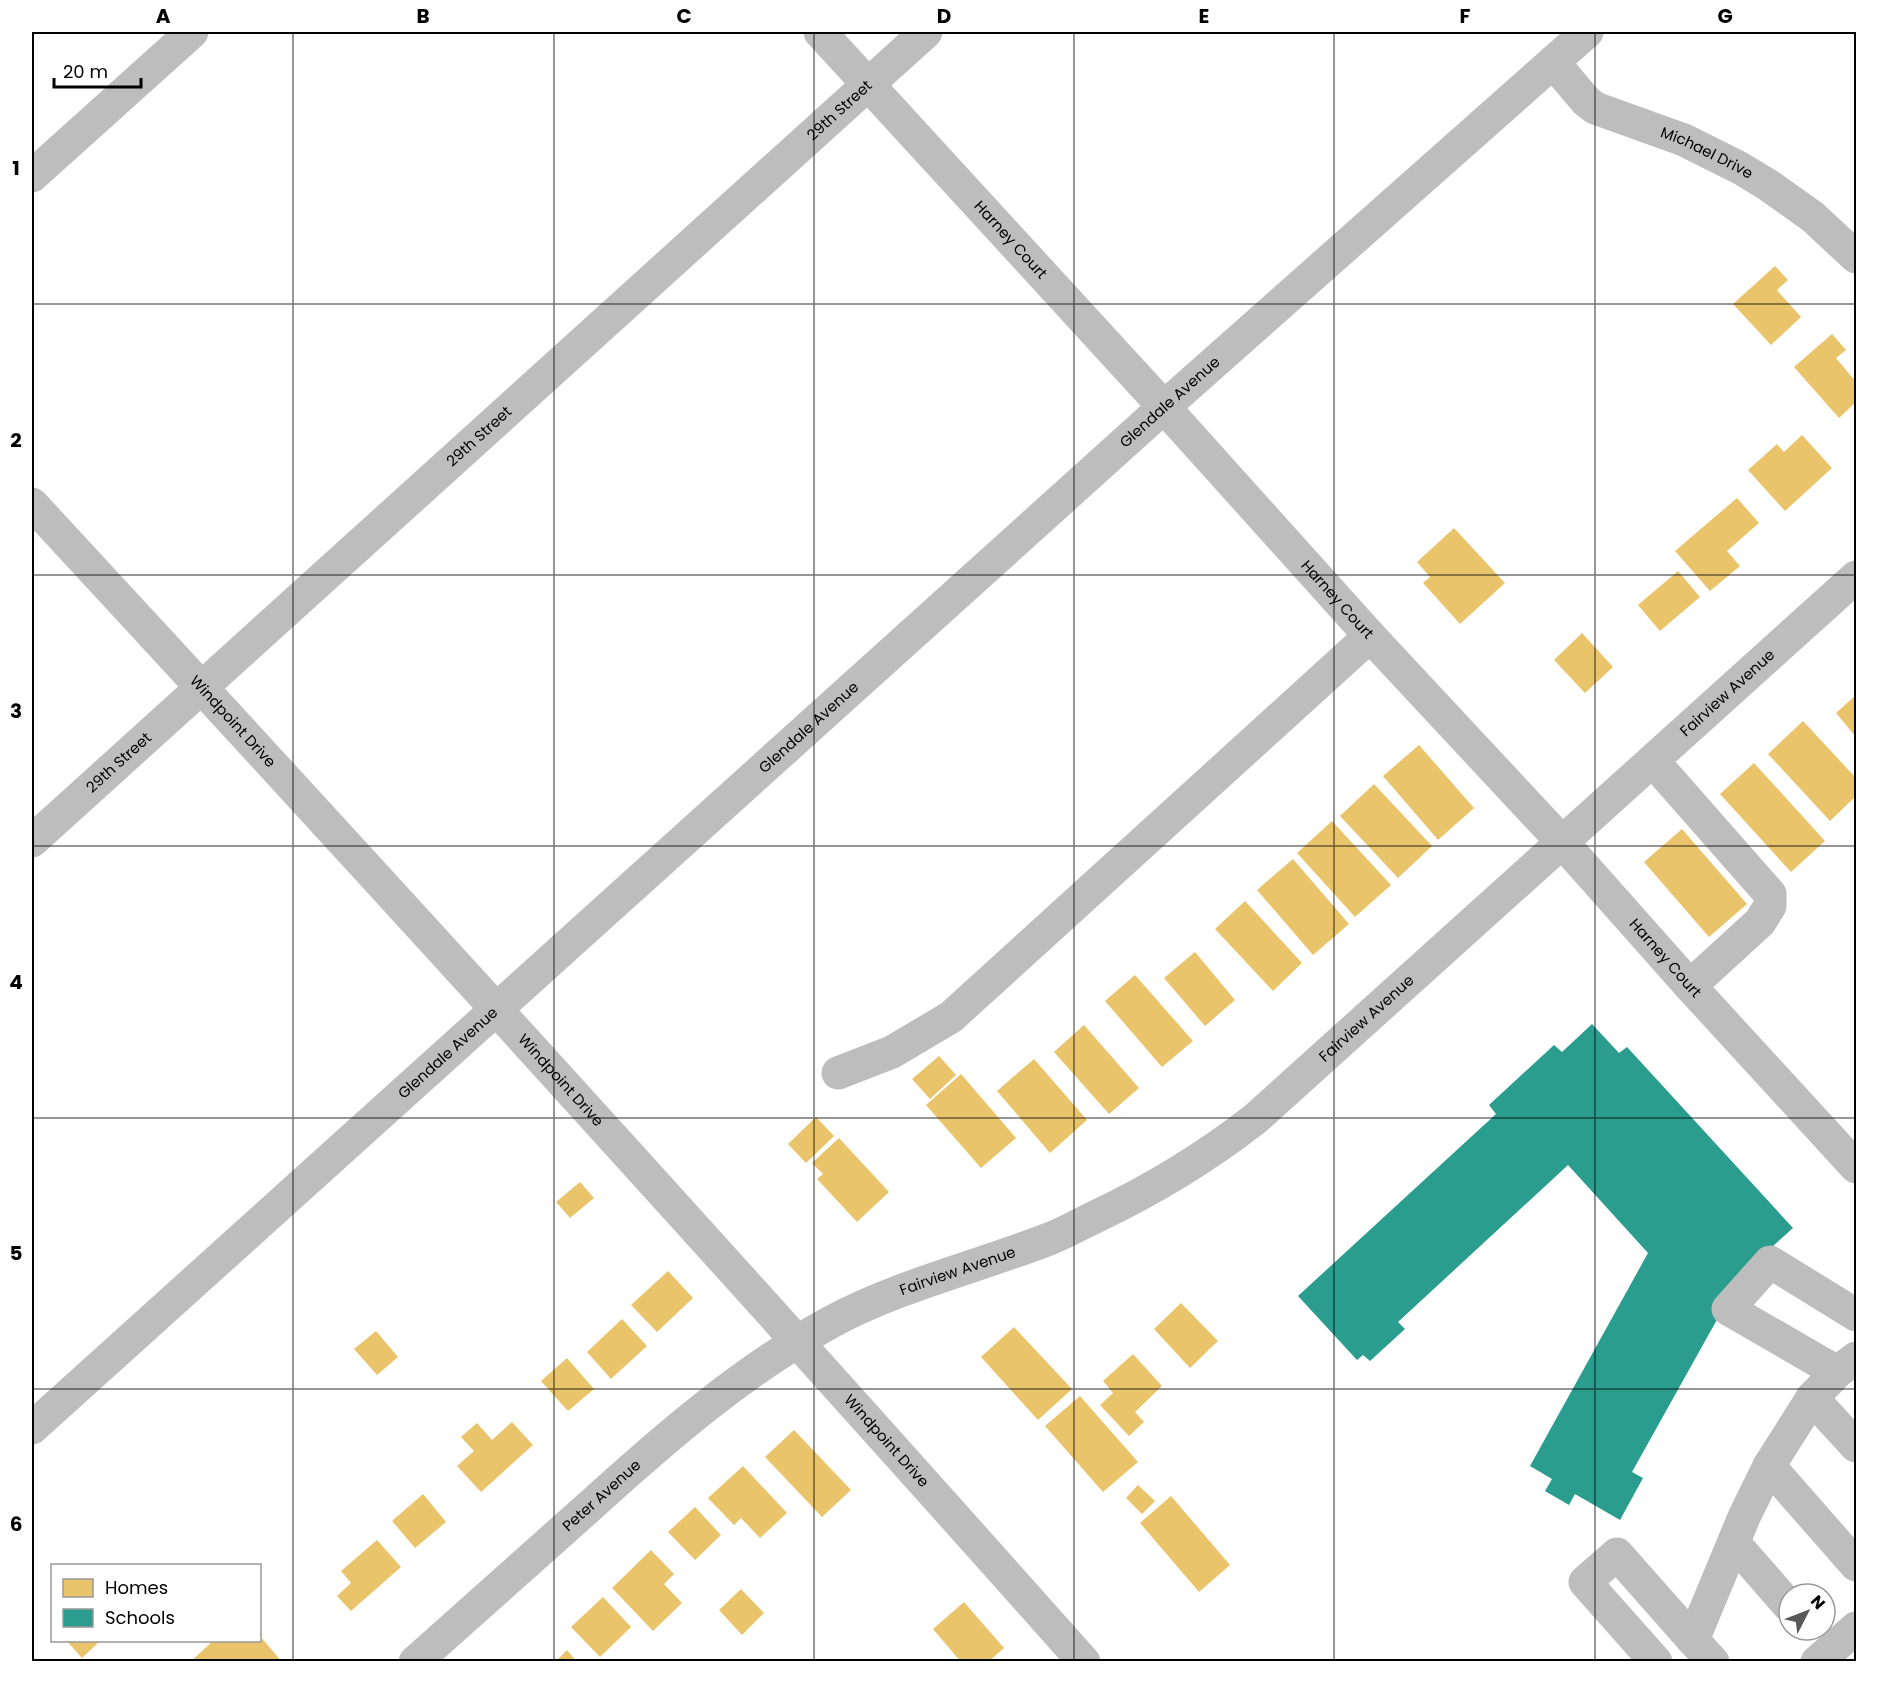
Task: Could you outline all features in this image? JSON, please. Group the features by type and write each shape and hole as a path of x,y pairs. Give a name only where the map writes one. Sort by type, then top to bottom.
{"street":[{"path":"32,176 192,32"},
{"name":"Harney Court","path":"820,32 1164,407 1370,636 1563,843 1690,986 1856,1163"},
{"name":"29th Street","path":"32,841 926,32"},
{"name":"Glendale Avenue","path":"32,1428 1164,407 1587,32"},
{"name":"Michael Drive","path":"1553,63 1586,101 1595,108 1684,140 1740,168 1768,184 1806,212 1857,257"},
{"name":"Windpoint Drive","path":"32,504 798,1340 1084,1662"},
{"name":"Fairview Avenue","path":"798,1340 858,1309 896,1293 1054,1237 1135,1198 1195,1163 1255,1119 1857,577"},
{"path":"838,1073 892,1052 951,1017 1370,636"},
{"path":"1653,761 1770,894 1770,906 1760,922 1690,986"},
{"path":"1703,1651 1734,1544 1768,1466 1812,1398 1847,1365 1728,1309 1770,1262 1857,1315"},
{"name":"Peter Avenue","path":"416,1662 666,1438 798,1340"},
{"path":"1812,1398 1857,1446"},
{"path":"1768,1466 1857,1565"},
{"path":"1734,1544 1777,1592"},
{"path":"1656,1662 1585,1582 1617,1554 1703,1651"},
{"path":"1819,1648 1857,1628"}],"building: Homes":[{"path":"1775,266 1788,280 1777,290 1801,317 1771,345 1733,304"},
{"path":"1832,334 1846,350 1836,358 1856,382 1856,402 1839,418 1794,367"},
{"path":"1802,435 1832,468 1785,511 1748,470 1777,444 1784,452"},
{"path":"1737,498 1759,523 1727,551 1740,566 1710,591 1675,551"},
{"path":"1454,528 1505,583 1460,624 1423,583 1430,577 1417,562"},
{"path":"1678,571 1700,597 1660,631 1638,605"},
{"path":"1582,633 1613,667 1585,693 1554,660"},
{"path":"1856,695 1856,737 1836,713"},
{"path":"1803,721 1856,778 1856,796 1830,821 1768,754"},
{"path":"1419,745 1474,808 1438,840 1383,776"},
{"path":"1754,763 1825,841 1791,872 1720,794"},
{"path":"1374,784 1432,846 1398,878 1340,816"},
{"path":"1332,821 1391,885 1355,917 1297,853"},
{"path":"1682,829 1747,904 1709,937 1644,862"},
{"path":"1293,859 1349,924 1313,955 1257,890"},
{"path":"1245,901 1302,963 1273,991 1215,929"},
{"path":"1195,952 1235,1000 1205,1026 1164,978"},
{"path":"1135,975 1193,1041 1162,1067 1105,1001"},
{"path":"1084,1025 1139,1088 1109,1114 1054,1052"},
{"path":"939,1056 956,1075 930,1099 912,1079"},
{"path":"1034,1059 1087,1120 1050,1153 997,1091"},
{"path":"961,1074 1016,1138 981,1168 926,1105"},
{"path":"816,1117 834,1136 806,1163 788,1144"},
{"path":"839,1138 889,1192 857,1222 817,1179 823,1174 812,1163"},
{"path":"580,1182 594,1198 570,1218 556,1202"},
{"path":"668,1271 693,1298 657,1332 631,1305"},
{"path":"1181,1303 1218,1341 1190,1368 1154,1329"},
{"path":"622,1319 647,1346 611,1379 587,1352"},
{"path":"1014,1327 1072,1389 1038,1420 981,1357"},
{"path":"376,1331 398,1357 377,1375 354,1349"},
{"path":"1133,1354 1162,1386 1135,1412 1144,1422 1129,1436 1100,1405 1113,1393 1103,1381"},
{"path":"567,1358 594,1389 568,1411 541,1381"},
{"path":"1080,1396 1138,1462 1103,1492 1045,1426"},
{"path":"512,1422 533,1445 481,1492 457,1466 474,1451 461,1437 477,1423 492,1440"},
{"path":"794,1430 851,1490 822,1517 765,1457"},
{"path":"743,1466 787,1513 760,1538 741,1518 734,1525 708,1498"},
{"path":"1138,1485 1155,1501 1142,1514 1126,1498"},
{"path":"423,1494 446,1522 415,1548 392,1521"},
{"path":"1171,1496 1230,1565 1199,1592 1140,1523"},
{"path":"695,1507 721,1535 695,1560 668,1532"},
{"path":"377,1540 401,1567 351,1611 337,1596 351,1583 341,1571"},
{"path":"651,1550 674,1574 664,1584 682,1603 653,1631 612,1588"},
{"path":"741,1589 764,1613 742,1635 719,1610"},
{"path":"603,1597 631,1627 600,1657 571,1627"},
{"path":"964,1602 1004,1648 988,1662 961,1662 933,1629"},
{"path":"261,1637 282,1662 190,1662 212,1642 261,1642"},
{"path":"68,1642 99,1642 82,1658"},
{"path":"567,1650 577,1662 555,1662"}],"building: Schools":[{"path":"1592,1024 1619,1053 1627,1047 1793,1228 1743,1273 1632,1472 1643,1478 1620,1520 1575,1494 1569,1505 1545,1491 1552,1479 1530,1466 1648,1253 1568,1165 1398,1322 1405,1329 1370,1361 1363,1355 1357,1360 1298,1296 1496,1114 1489,1105 1554,1045 1562,1052"}]}
